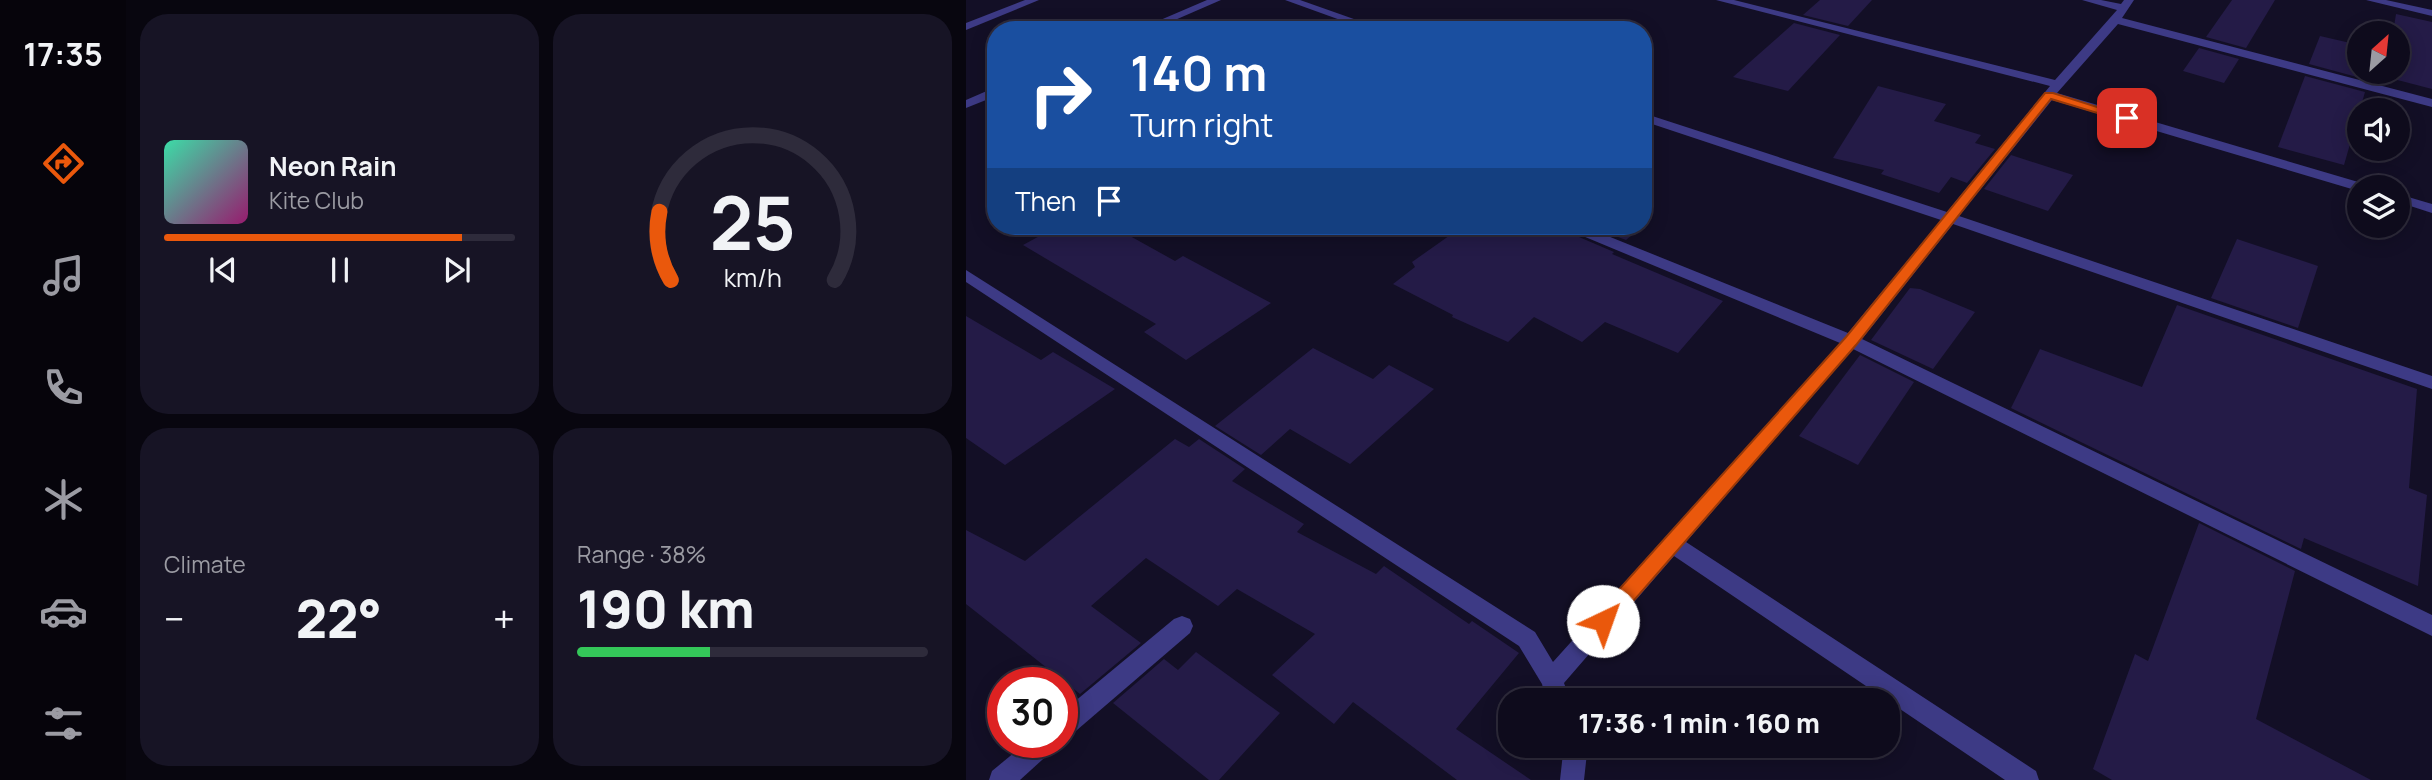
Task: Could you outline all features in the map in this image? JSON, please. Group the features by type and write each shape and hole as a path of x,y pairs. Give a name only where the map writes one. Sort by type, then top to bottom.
{"street":[{"path":"966,27 1034,0"},
{"path":"1164,21 1216,0"},
{"path":"1290,0 1353,21"},
{"path":"1721,0 2053,89 2347,183"},
{"path":"2087,0 2432,103"},
{"path":"2371,0 2432,13"},
{"path":"1552,680 1851,341 2053,89 2123,9"},
{"path":"966,104 987,95"},
{"path":"1652,120 1950,218 2432,383"},
{"path":"2410,202 2432,209"},
{"path":"1593,235 1851,341 2432,626"},
{"path":"966,275 1527,639 1554,688"},
{"path":"1672,544 2027,780"},
{"path":"1078,714 1182,626"},
{"path":"1001,780 1026,758"},
{"path":"1572,780 1574,758"}],"building":[{"path":"1820,0 1872,0 1848,26 1803,15"},
{"path":"2232,0 2275,0 2246,48 2206,37"},
{"path":"2396,14 2432,22 2432,89 2410,83 2410,21 2395,21"},
{"path":"1794,23 1840,35 1788,91 1733,77"},
{"path":"2320,36 2347,42 2347,74 2309,64"},
{"path":"2199,48 2239,59 2224,83 2183,71"},
{"path":"2305,76 2365,92 2363,98 2347,98 2347,155 2344,165 2278,147"},
{"path":"1878,86 1946,104 1934,121 1981,135 1975,143 1995,149 1967,183 1951,177 1939,193 1881,174 1884,170 1833,158"},
{"path":"2011,155 2073,175 2048,211 1984,189"},
{"path":"1041,235 1128,235 1175,261 1183,256 1271,303 1186,360 1144,332 1156,324 1023,245"},
{"path":"1450,235 1574,235 1723,301 1678,353 1605,322 1582,342 1534,317 1508,342 1452,317 1453,315 1393,284 1415,267 1412,262"},
{"path":"1613,235 1632,235 1626,240"},
{"path":"2237,239 2318,266 2298,328 2211,298"},
{"path":"1910,288 1920,289 1975,312 1933,369 1871,340"},
{"path":"2177,305 2417,389 2409,488 2427,495 2418,586 2304,538 2301,549 2011,408 2040,349 2142,387"},
{"path":"966,316 1041,360 1053,352 1115,389 1005,465 966,438"},
{"path":"1313,348 1373,379 1389,365 1434,389 1350,464 1290,429 1261,455 1215,426"},
{"path":"1860,355 1914,382 1858,465 1799,436"},
{"path":"1175,439 1189,447 1199,439 1245,469 1232,481 1304,524 1297,532 1376,574 1384,566 1469,624 1472,621 1519,653 1456,729 1531,780 1457,780 1353,702 1334,724 1272,675 1315,634 1237,589 1218,606 1146,558 1091,606 1141,643 1080,694 1078,667 1046,667 966,604 966,530 1025,561"},
{"path":"2199,523 2295,571 2256,719 2371,780 2112,780 2093,769 2135,654 2148,661"},
{"path":"1196,652 1280,713 1219,780 1209,780 1113,703 1164,659 1178,670"}],"route":[{"path":"1603,621 1851,341 2049,95 2127,118"}]}
